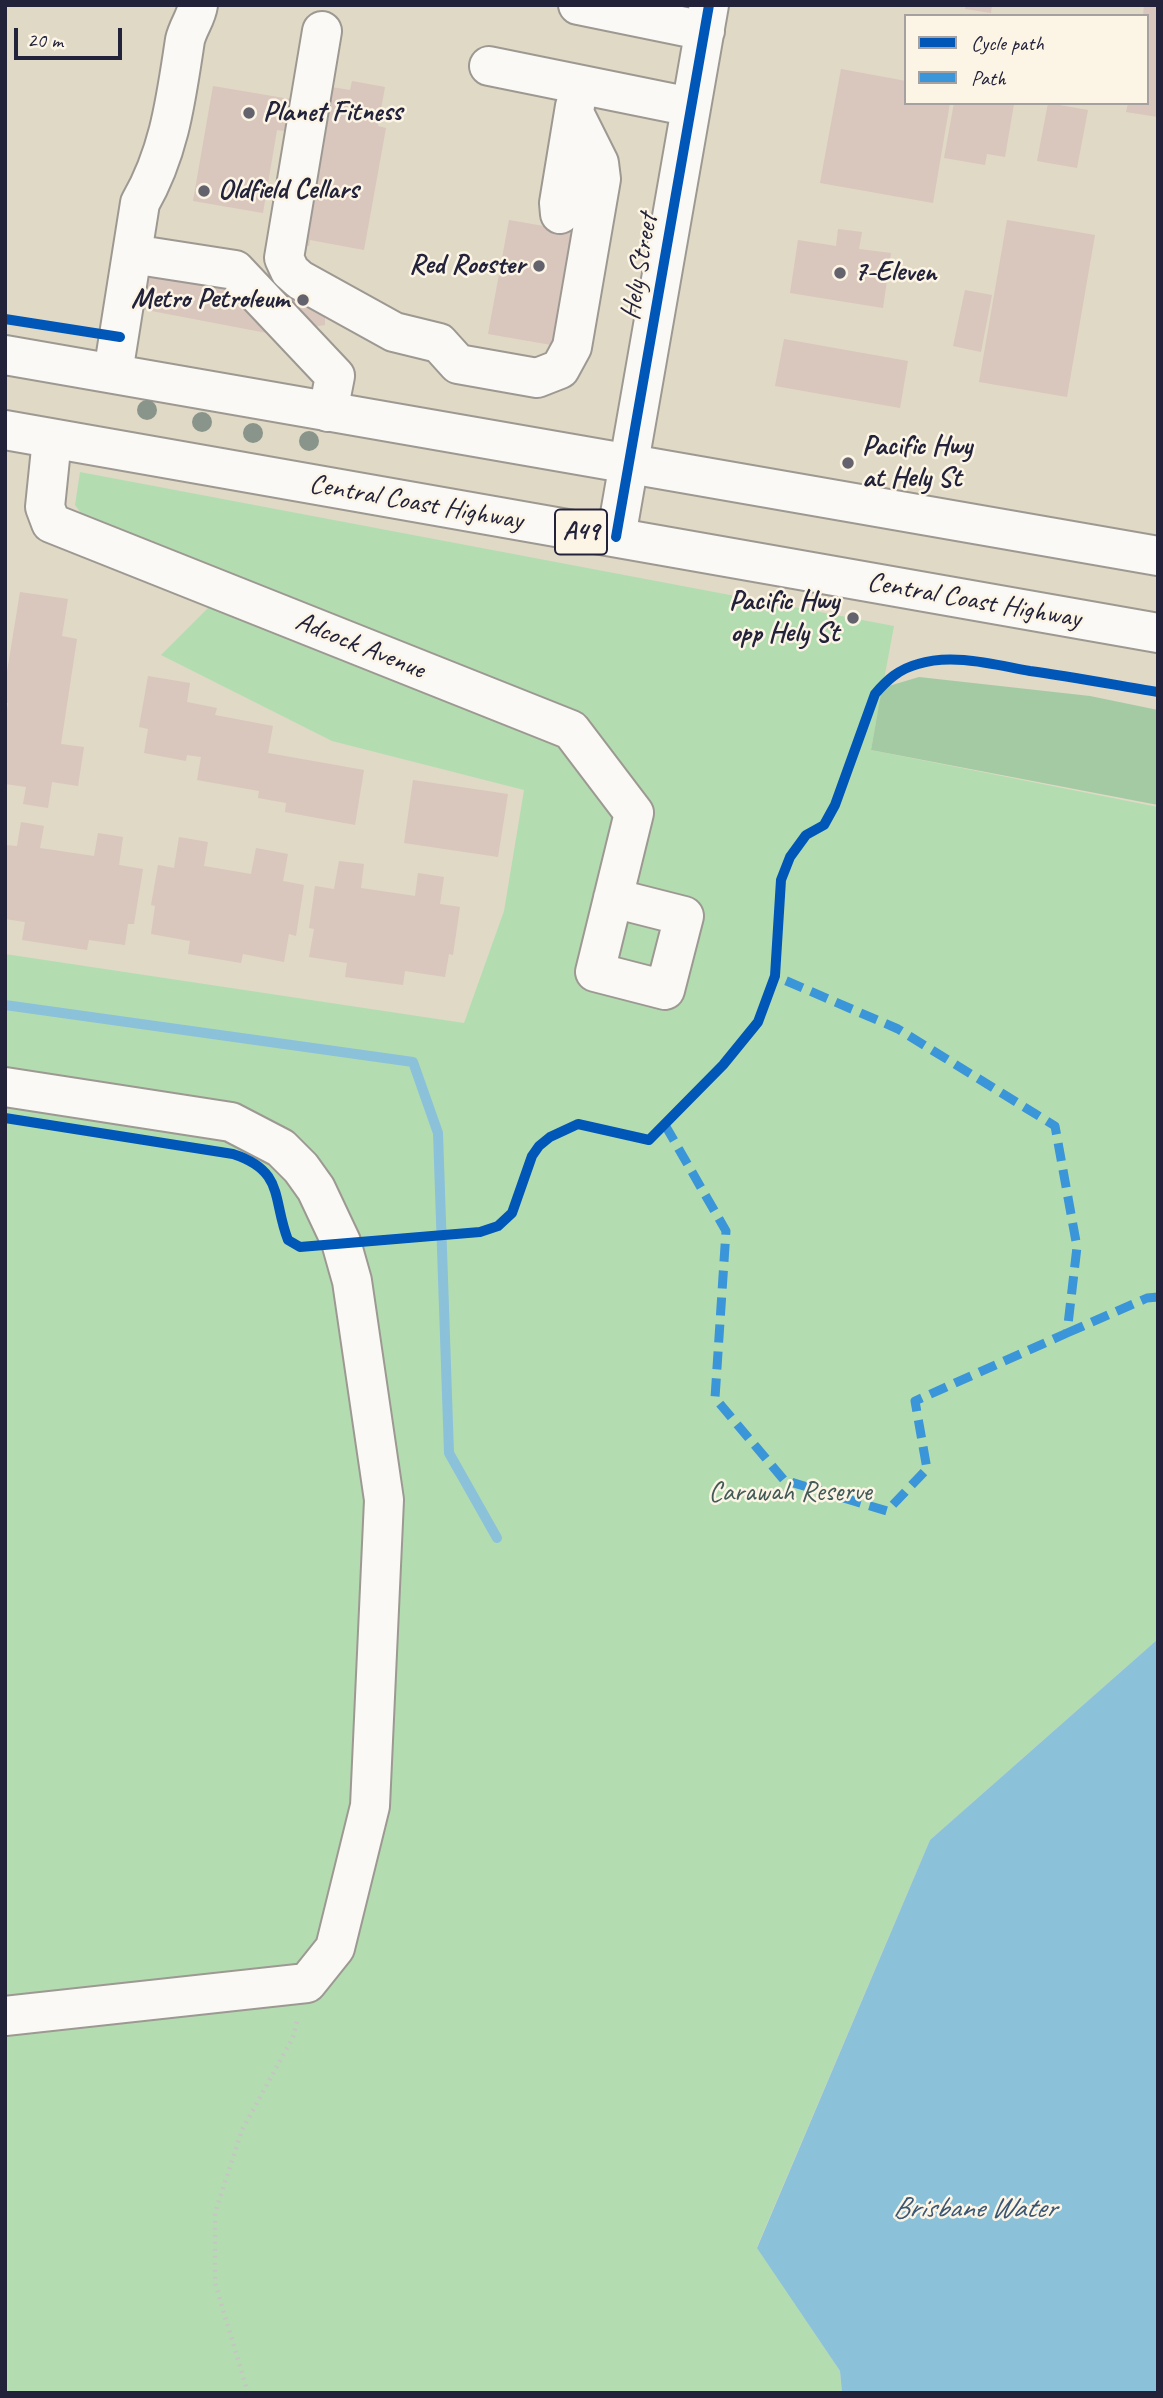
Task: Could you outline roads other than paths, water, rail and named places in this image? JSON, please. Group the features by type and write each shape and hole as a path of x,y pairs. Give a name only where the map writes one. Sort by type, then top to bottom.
{"main road":[{"path":"579,5 707,18"},
{"path":"113,373 140,203 152,182 172,125 187,33 197,9"},
{"name":"Hely Street","path":"616,537 707,18"},
{"path":"322,31 284,258 290,271 300,281 394,332 439,343 458,364 537,378 560,369 572,347 601,178 599,163 576,99"},
{"path":"489,66 576,99 691,107"},
{"path":"560,214 559,203 576,99"},
{"path":"132,254 235,270 335,376 328,412"},
{"path":"5,355 1158,556"},
{"name":"Central Coast Highway","path":"5,430 1158,633"},
{"name":"Adcock Avenue","path":"52,439 46,507 51,523 570,730 634,813 613,898"},
{"path":"5,1087 231,1122 281,1148 301,1168 316,1189 341,1242 352,1281 384,1500 370,1805 335,1948 307,1983 5,2016"}],"water":[{"name":"Brisbane Water","path":"1158,1639 1158,2393 842,2393 840,2371 757,2248 930,1840"}],"waterway":[{"path":"5,1005 413,1062 438,1133 449,1453 497,1538"}],"place":[{"name":"Planet Fitness","path":"249,113"},
{"name":"Oldfield Cellars","path":"204,191"},
{"name":"Red Rooster","path":"539,266"},
{"name":"7-Eleven","path":"840,273"},
{"name":"Metro Petroleum","path":"303,300"},
{"name":"Pacific Hwy at Hely St","path":"848,463"},
{"name":"Pacific Hwy opp Hely St","path":"853,618"}],"park label":[{"name":"Carawah Reserve","path":"790,1493"}]}
